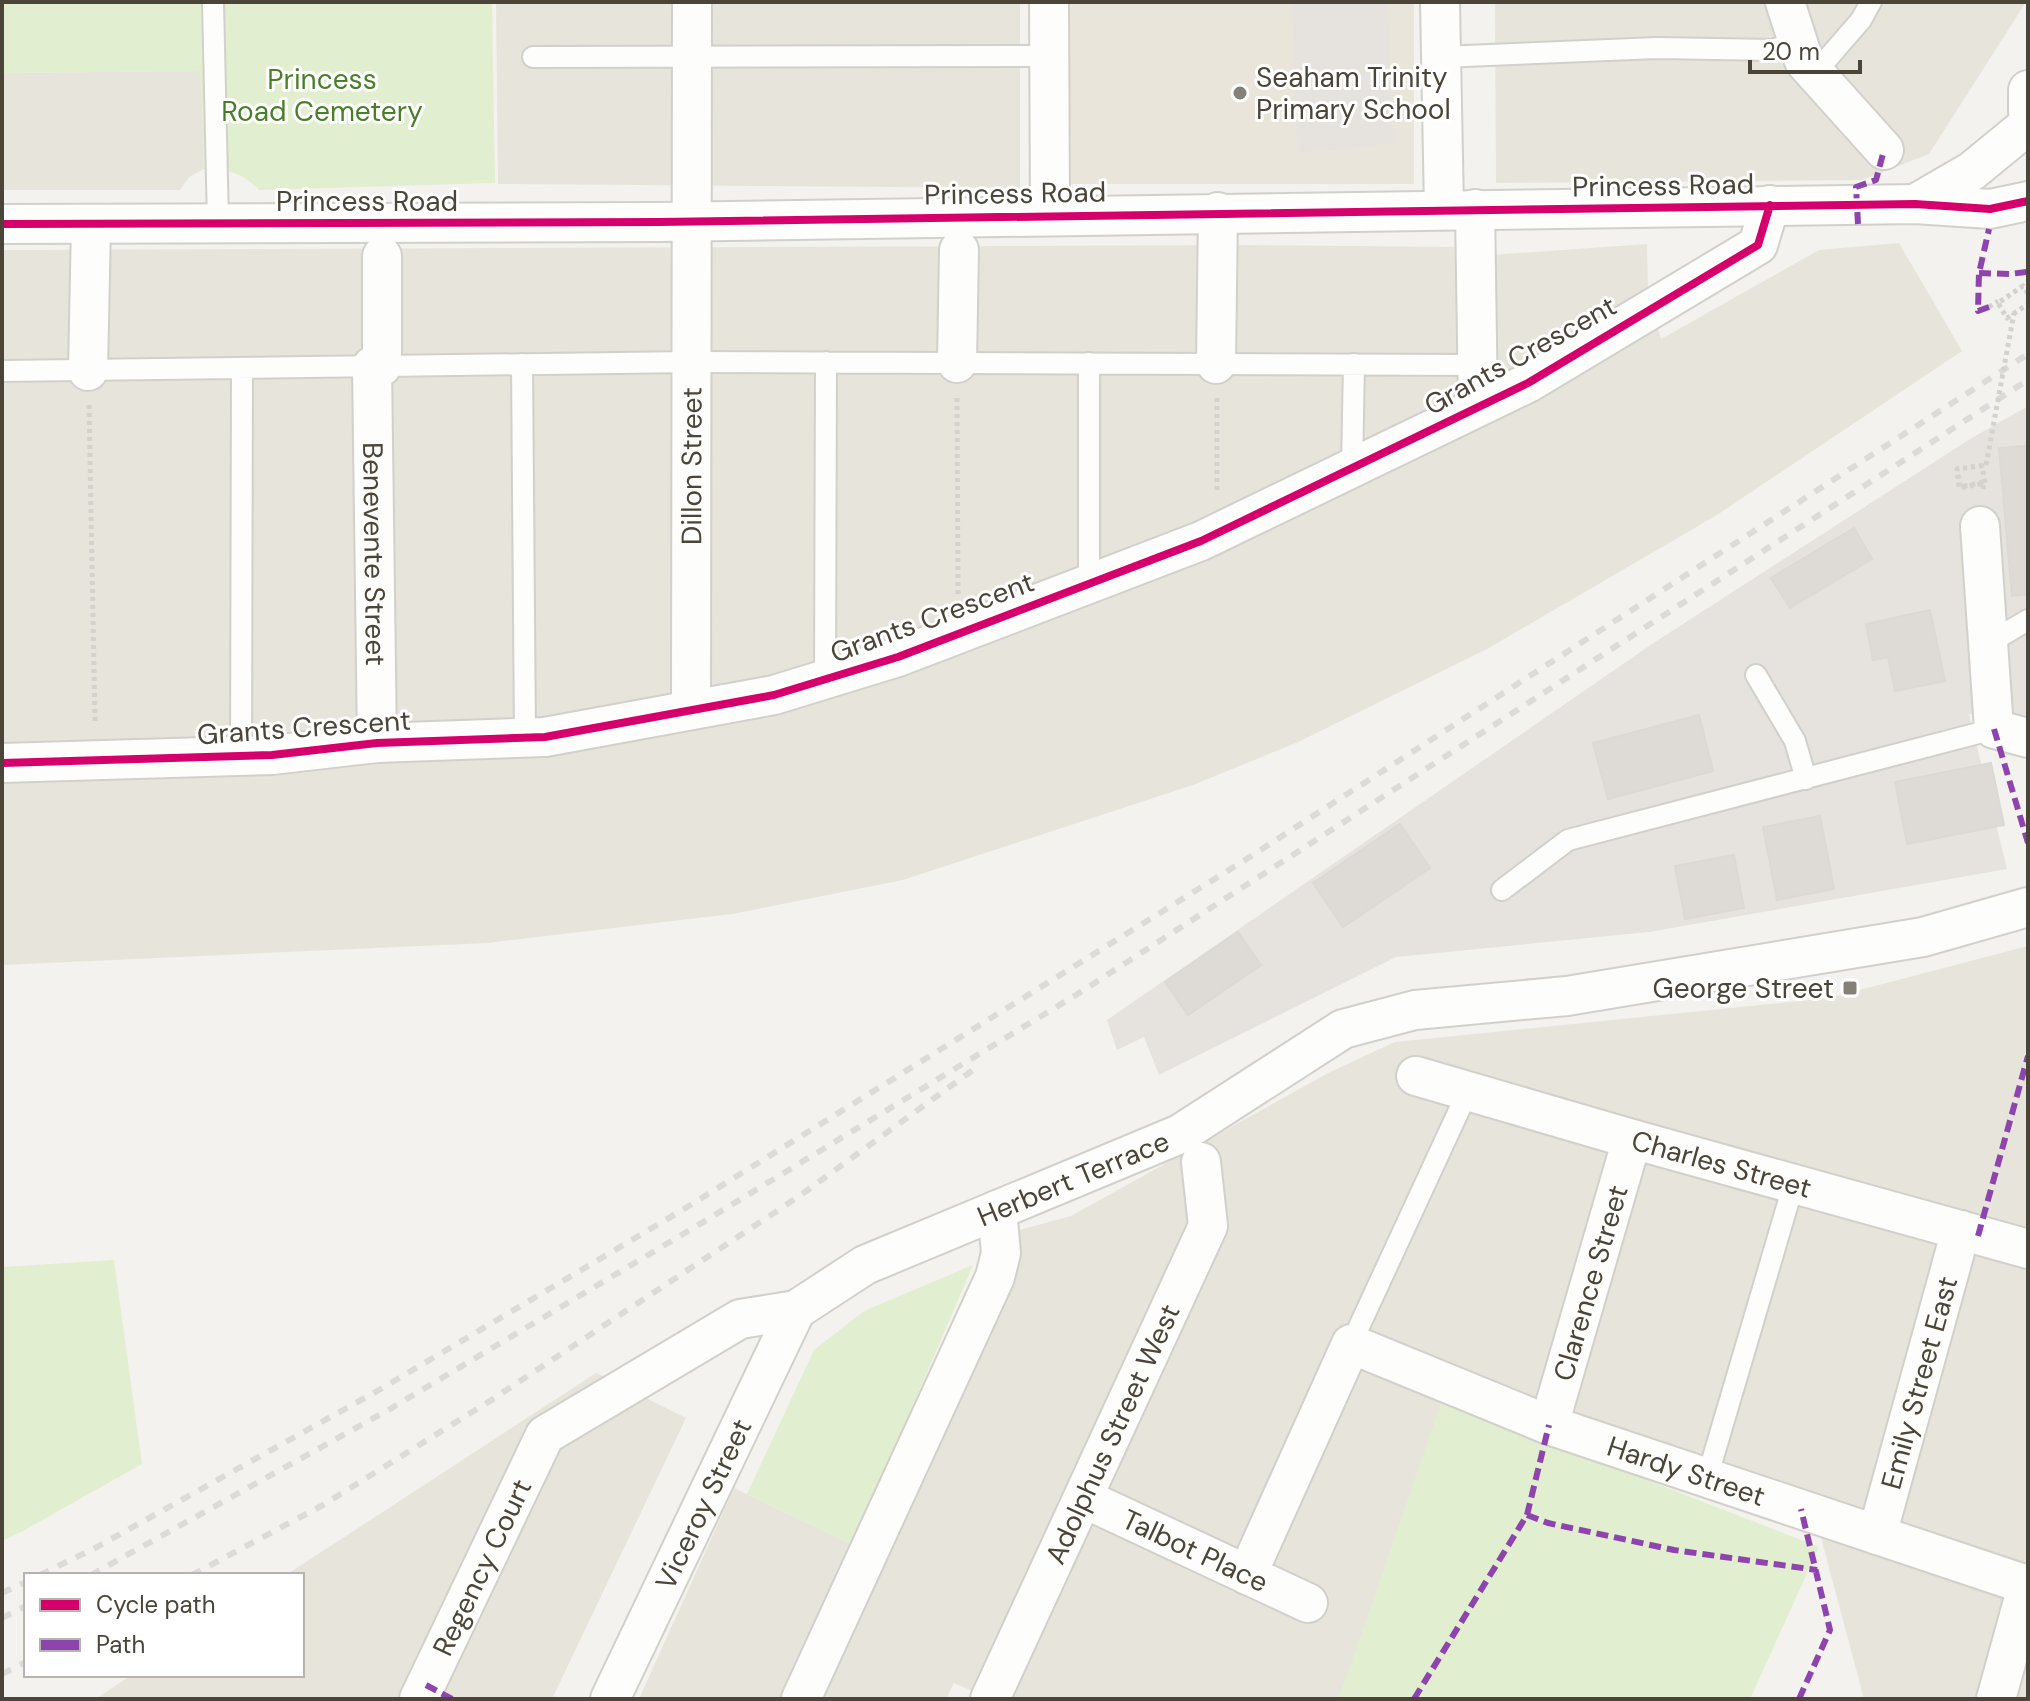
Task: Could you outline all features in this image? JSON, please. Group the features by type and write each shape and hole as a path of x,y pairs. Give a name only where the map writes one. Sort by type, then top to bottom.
{"street":[{"name":"Dillon Street","path":"691,710 692,2"},
{"path":"1049,2 1050,215"},
{"path":"1440,2 1441,57 1478,406"},
{"path":"1785,2 1806,58 1884,150"},
{"path":"2028,90 2028,111"},
{"name":"Princess Road","path":"1915,204 1972,171 2028,125"},
{"name":"Princess Road","path":"2,224 690,221 1770,205 1915,204 1990,209 2028,201"},
{"name":"Grants Crescent","path":"2,763 241,755 377,743 545,737 774,695 898,657 1217,533 1528,383 1758,245 1770,205"},
{"path":"1216,364 1218,212"},
{"path":"88,371 91,224"},
{"path":"957,363 959,250"},
{"name":"Benevente Street","path":"377,743 377,366 382,256"},
{"path":"1980,526 1987,644 2011,733"},
{"name":"Herbert Terrace","path":"796,1310 865,1265 1180,1134 1343,1029 1415,1010 1567,996 1923,937 2028,907"},
{"name":"Charles Street","path":"1416,1076 2028,1249"},
{"name":"Clarence Street","path":"1549,1425 1632,1139"},
{"name":"Adolphus Street West","path":"990,1699 1208,1226 1201,1162"},
{"path":"801,1699 995,1277 1001,1253 997,1210"},
{"name":"Emily Street East","path":"1877,1535 1961,1230"},
{"name":"Regency Court","path":"419,1699 545,1435 740,1319 796,1310"},
{"name":"Viceroy Street","path":"610,1699 796,1310"},
{"path":"1247,1575 1351,1344"},
{"name":"Hardy Street","path":"1351,1344 1549,1425 2028,1584"},
{"name":"Talbot Place","path":"1083,1498 1308,1603"},
{"path":"1996,1699 2028,1584"}],"lane":[{"path":"213,2 218,224"},
{"path":"1441,57 1657,48 1772,50 1806,58 1861,20 1871,2"},
{"path":"533,57 1049,56"},
{"path":"2,371 690,362 1476,365"},
{"path":"825,680 826,362"},
{"path":"1089,363 1089,584"},
{"path":"522,364 525,738"},
{"path":"1352,467 1354,364"},
{"path":"241,755 242,368"},
{"path":"1987,644 2028,620"},
{"path":"1756,675 1795,741 1806,779"},
{"path":"1502,890 1568,840 1806,779 2011,733"},
{"path":"1351,1344 1468,1091"},
{"path":"1707,1478 1794,1183"}],"path":[{"path":"1989,307 2026,283 2028,287"},
{"path":"2028,293 2023,286 1998,303 2007,318 2028,304"},
{"path":"1984,482 1960,487 1957,469 1982,466 1985,483 1959,488 1957,469 1986,465 2014,313 2028,304"},
{"path":"957,363 958,633"},
{"path":"1216,364 1217,533"},
{"path":"88,371 96,759"}],"shaded area":[{"path":"496,2 1020,2 1020,188 498,184"},
{"name":"Seaham Trinity Primary School","path":"1066,2 1414,2 1414,184 1068,184"},
{"path":"1292,2 1388,2 1393,143 1297,153"},
{"path":"1495,2 2026,2 1929,154 1862,180 1496,183"},
{"path":"201,71 204,169 189,177 180,190 2,190 2,73"},
{"path":"1899,243 1962,351 1717,515 1487,649 1296,743 1193,785 903,880 732,914 487,943 2,965 2,250 1242,245 1455,247 1491,255 1647,244 1648,292 1661,339 1819,250"},
{"path":"2028,406 2028,715 1969,714 2007,869 1649,932 1396,957 1159,1075 1144,1037 1117,1050 1107,1020 1652,644 1970,439"},
{"path":"2028,946 2028,1699 1864,1699 1820,1534 1445,1395 1339,1699 991,1699 954,1683 946,1699 639,1699 734,1488 853,1545 1012,1232 1071,1216 1330,1072 1395,1042 1829,998"},
{"path":"596,1373 686,1418 552,1699 95,1699 129,1677 304,1677 304,1573 289,1573"}],"green space":[{"name":"Princess Road Cemetery","path":"2,2 492,2 495,183 259,190 234,173 204,169 200,71 2,73"},
{"path":"114,1260 142,1464 2,1541 2,1267"},
{"path":"973,1265 853,1545 747,1494 814,1350 864,1311"},
{"path":"1442,1400 1819,1547 1750,1699 1339,1699"}],"building":[{"path":"2027,446 2028,594 2012,596 1999,448"},
{"path":"1854,528 1872,559 1790,608 1771,578"},
{"path":"1930,610 1945,681 1895,691 1888,657 1873,660 1866,624"},
{"path":"1699,715 1713,771 1608,799 1593,743"},
{"path":"1991,763 2004,825 1907,844 1895,782"},
{"path":"1820,816 1834,889 1777,900 1763,827"},
{"path":"1400,824 1430,868 1343,927 1313,883"},
{"path":"1734,855 1744,908 1685,919 1675,866"},
{"path":"1238,932 1261,965 1188,1015 1165,982"}],"railway":[{"path":"44,1573 97,1547 379,1390 684,1209 1245,860 2028,354"},
{"path":"95,1573 390,1409 1076,995 2028,380"},
{"path":"196,1573 323,1505 493,1399 798,1197 977,1067"},
{"path":"2,1593 24,1583"},
{"path":"2,1618 24,1607"},
{"path":"2,1674 24,1663"}],"marked path":[{"path":"1858,224 1856,187 1876,180 1884,150"},
{"path":"1989,229 1979,273 1978,311 1989,307"},
{"path":"1979,273 2028,274"},
{"path":"1994,729 2028,843"},
{"path":"1978,1236 2028,1056"},
{"path":"1414,1699 1527,1515 1549,1425"},
{"path":"1799,1699 1830,1630 1801,1509"},
{"path":"1527,1515 1548,1523 1674,1550 1817,1570"},
{"path":"426,1685 452,1699"}],"cycle path":[{"path":"2,224 659,222 1915,204 1990,209 2028,201"},
{"path":"2,763 272,755 377,743 545,737 774,695 898,657 1201,541 1528,383 1758,245 1770,205"}],"place":[{"name":"Seaham Trinity Primary School","path":"1240,93"},
{"name":"George Street","path":"1850,988"}]}
